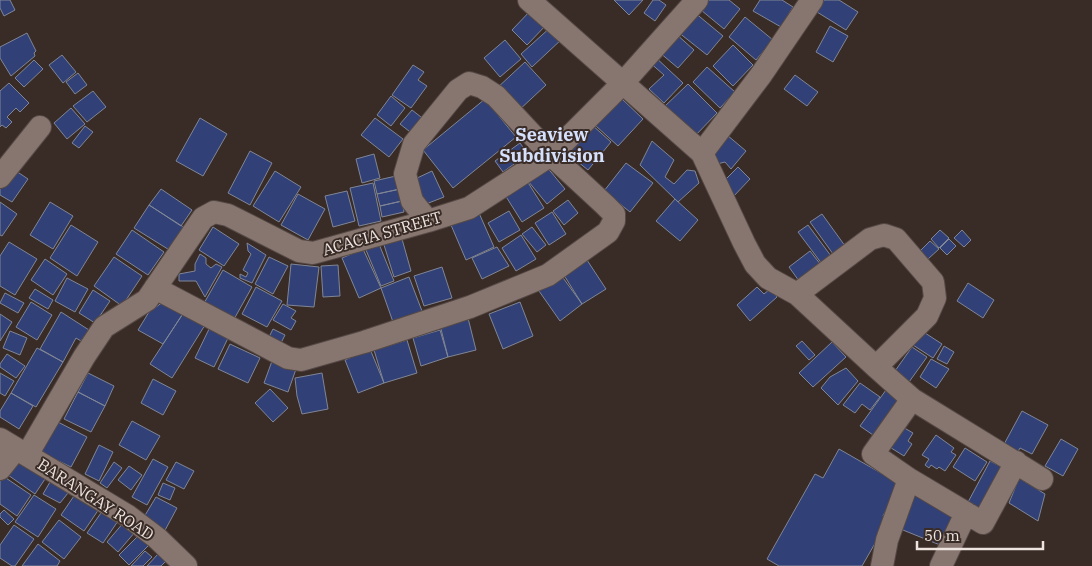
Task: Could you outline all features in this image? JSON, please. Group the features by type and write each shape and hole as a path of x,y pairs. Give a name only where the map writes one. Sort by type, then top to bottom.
{"street":[{"name":"ACACIA STREET","path":"0,469 84,357 104,327 147,300 203,218 214,212 228,215 299,250 313,252 469,208 551,155 622,84 697,0"},
{"path":"702,153 761,75 812,0"},
{"path":"532,1 622,84 702,153 755,264 768,278 796,294 912,399 1042,479"},
{"path":"155,288 288,358 301,360 364,342 470,307 548,275 608,232 614,222 614,214 551,155 496,96 482,87 469,83 458,90 414,144 407,166 405,174 412,201 428,221"},
{"path":"0,177 40,127"},
{"path":"796,294 870,239 884,235 896,239 933,282 935,298 927,316 876,368"},
{"path":"912,399 873,454 909,479 983,523 1016,462"},
{"name":"BARANGAY ROAD","path":"14,448 135,521 164,544 186,566"},
{"path":"882,566 887,540 909,479"},
{"path":"941,566 966,513"}],"building":[{"path":"0,0 10,0 15,10 4,16 0,8"},
{"path":"614,0 643,0 629,15"},
{"path":"653,0 659,0 666,5 655,21 644,13"},
{"path":"709,0 729,0 740,9 724,29 701,10"},
{"path":"760,0 782,0 793,7 781,27 753,11"},
{"path":"824,0 839,0 858,12 846,30 817,12"},
{"path":"532,9 547,24 527,45 512,30"},
{"path":"694,12 723,36 707,55 678,32"},
{"path":"745,17 773,40 756,60 729,37"},
{"path":"552,26 563,38 532,67 521,54"},
{"path":"830,26 848,36 833,62 816,52"},
{"path":"27,33 36,51 34,53 35,56 11,76 0,58 0,47"},
{"path":"675,33 694,50 678,68 659,52"},
{"path":"505,40 521,59 500,77 484,58"},
{"path":"733,45 753,65 733,86 713,66"},
{"path":"62,55 76,72 63,83 49,65"},
{"path":"653,55 683,83 664,103 649,89 664,75 648,61"},
{"path":"34,60 43,69 24,87 15,78"},
{"path":"525,62 546,85 517,112 496,89"},
{"path":"413,65 424,72 418,80 427,86 411,108 392,95"},
{"path":"707,67 735,92 720,108 693,82"},
{"path":"78,73 87,85 75,94 66,82"},
{"path":"795,75 818,92 807,106 784,89"},
{"path":"9,83 29,103 20,112 16,108 7,117 12,122 6,128 2,125 0,127 0,91"},
{"path":"688,84 717,113 693,138 663,108"},
{"path":"93,91 106,107 87,122 73,106"},
{"path":"391,96 405,108 391,126 377,115"},
{"path":"621,98 643,119 618,146 596,126"},
{"path":"485,99 516,137 453,188 423,150"},
{"path":"71,108 85,124 67,139 54,123"},
{"path":"412,110 426,121 414,135 400,124"},
{"path":"200,118 227,134 203,176 176,161"},
{"path":"375,118 403,139 389,157 361,135"},
{"path":"591,124 611,142 588,170 567,153"},
{"path":"85,126 93,132 79,148 72,143"},
{"path":"727,135 746,151 731,169 725,162 717,164 713,153"},
{"path":"652,141 674,160 665,177 674,184 687,170 695,171 699,183 678,202 640,165"},
{"path":"520,143 528,154 503,172 495,161"},
{"path":"250,151 272,163 250,205 228,193"},
{"path":"374,154 380,178 362,183 356,159"},
{"path":"626,163 653,183 630,212 604,191"},
{"path":"546,166 565,189 547,204 528,181"},
{"path":"10,167 28,179 12,202 0,195 0,182"},
{"path":"738,167 750,179 732,198 719,186"},
{"path":"275,171 301,187 279,222 253,206"},
{"path":"432,171 444,197 426,204 415,179"},
{"path":"396,176 400,189 377,194 374,181"},
{"path":"527,181 544,208 522,222 505,195"},
{"path":"373,183 381,221 359,226 350,188"},
{"path":"161,189 192,210 181,226 149,205"},
{"path":"400,189 402,201 380,206 377,194"},
{"path":"347,191 355,221 333,227 325,196"},
{"path":"298,194 325,209 308,240 281,225"},
{"path":"675,199 698,220 680,241 656,221"},
{"path":"568,200 578,213 564,225 553,211"},
{"path":"402,201 404,212 382,217 380,206"},
{"path":"0,202 17,214 2,236 0,235"},
{"path":"50,202 73,216 53,249 30,235"},
{"path":"149,205 185,228 171,251 134,228"},
{"path":"509,211 520,230 499,242 488,223"},
{"path":"552,212 566,234 549,245 535,223"},
{"path":"479,213 494,247 466,260 451,225"},
{"path":"822,214 848,250 836,258 810,222"},
{"path":"71,225 98,242 77,276 50,258"},
{"path":"808,225 831,256 822,264 798,232"},
{"path":"213,227 239,244 224,266 199,250"},
{"path":"532,227 546,245 537,252 522,234"},
{"path":"132,230 164,252 148,275 116,254"},
{"path":"940,230 949,238 939,248 931,239"},
{"path":"962,230 971,240 964,247 954,238"},
{"path":"521,235 536,259 516,271 502,248"},
{"path":"402,239 411,271 394,277 384,245"},
{"path":"949,239 956,246 947,255 940,248"},
{"path":"930,241 939,249 928,259 920,251"},
{"path":"9,242 37,259 15,295 0,286 0,256"},
{"path":"247,243 266,255 252,283 240,278 240,274 246,277 248,273 243,270 251,254 248,251"},
{"path":"379,244 394,281 381,286 366,250"},
{"path":"497,247 509,266 482,279 472,258"},
{"path":"363,249 381,288 359,298 342,258"},
{"path":"810,251 821,265 799,281 789,267"},
{"path":"200,254 206,258 206,264 211,268 216,264 222,267 205,297 196,281 179,281 179,274 195,271 195,264"},
{"path":"114,257 142,276 122,306 94,286"},
{"path":"269,257 288,266 273,294 255,284"},
{"path":"585,257 606,289 582,304 562,272"},
{"path":"45,259 67,274 53,295 31,280"},
{"path":"291,264 319,267 314,307 287,305"},
{"path":"338,265 340,296 323,297 321,266"},
{"path":"442,267 452,298 424,306 414,276"},
{"path":"223,270 252,287 233,321 203,305"},
{"path":"561,275 582,304 560,321 539,291"},
{"path":"409,277 422,311 393,322 381,288"},
{"path":"67,278 88,289 75,312 55,301"},
{"path":"968,283 994,300 983,318 957,301"},
{"path":"256,287 282,301 267,327 242,314"},
{"path":"757,287 764,294 770,289 777,297 750,321 737,305"},
{"path":"35,289 53,300 48,309 29,298"},
{"path":"93,290 110,301 95,323 79,313"},
{"path":"5,293 24,303 18,313 0,303"},
{"path":"31,302 52,315 37,340 16,327"},
{"path":"163,302 184,312 163,344 138,330 149,312"},
{"path":"520,302 533,336 503,349 489,314"},
{"path":"283,304 296,311 291,318 296,321 291,330 273,320"},
{"path":"61,312 89,330 81,341 76,338 63,362 40,349"},
{"path":"184,312 205,325 172,378 150,364"},
{"path":"0,314 12,322 0,341"},
{"path":"468,318 476,350 448,357 440,325"},
{"path":"210,327 229,336 214,367 195,358"},
{"path":"273,329 285,335 281,343 269,337"},
{"path":"440,330 448,357 421,366 413,338"},
{"path":"10,331 27,338 20,355 3,348"},
{"path":"922,331 942,344 933,358 913,345"},
{"path":"407,340 417,373 384,383 374,350"},
{"path":"802,341 815,355 809,360 796,346"},
{"path":"832,342 846,357 813,387 799,373"},
{"path":"230,344 260,358 248,383 218,369"},
{"path":"944,346 954,352 947,364 937,359"},
{"path":"912,347 927,357 909,382 895,371"},
{"path":"37,348 63,362 36,407 11,393"},
{"path":"370,349 384,383 358,393 345,360"},
{"path":"7,354 25,366 16,378 0,367"},
{"path":"931,359 949,369 936,388 920,377"},
{"path":"272,361 296,369 288,392 264,383"},
{"path":"846,368 858,381 838,405 821,388 830,377"},
{"path":"0,373 14,381 5,396 0,393"},
{"path":"88,373 114,386 105,406 78,392"},
{"path":"322,373 328,409 302,414 295,378"},
{"path":"153,379 176,391 163,415 141,403"},
{"path":"860,383 880,397 870,410 862,404 855,413 843,405"},
{"path":"270,389 288,408 273,422 255,403"},
{"path":"886,390 899,399 873,435 860,426"},
{"path":"78,392 105,406 91,432 64,419"},
{"path":"11,393 33,406 19,429 0,417 0,411"},
{"path":"1022,411 1048,425 1032,454 1020,448 1016,455 1002,448"},
{"path":"54,420 87,437 71,467 38,451"},
{"path":"132,421 160,436 146,460 119,445"},
{"path":"901,426 913,433 908,441 912,444 904,456 888,446"},
{"path":"936,435 954,448 951,452 956,455 945,471 931,465 929,468 925,465 929,459 922,455"},
{"path":"1061,439 1078,449 1063,476 1045,466"},
{"path":"99,445 113,452 99,481 85,474"},
{"path":"965,448 987,462 975,481 953,467"},
{"path":"839,449 900,484 883,516 889,519 862,566 779,566 767,559 815,474 823,478"},
{"path":"20,458 47,476 35,494 8,475"},
{"path":"153,459 168,467 147,505 132,497"},
{"path":"990,461 1006,469 984,513 967,504"},
{"path":"114,462 122,468 107,488 100,483"},
{"path":"176,462 194,471 184,489 166,480"},
{"path":"129,466 142,475 131,490 118,480"},
{"path":"0,474 31,495 17,516 0,504"},
{"path":"1019,478 1045,494 1038,521 1009,503"},
{"path":"50,482 68,493 60,503 43,494"},
{"path":"163,483 175,488 170,500 158,495"},
{"path":"914,491 960,510 945,547 898,528"},
{"path":"76,493 99,509 84,531 61,515"},
{"path":"34,495 56,509 38,537 15,522"},
{"path":"156,497 177,508 163,534 141,522"},
{"path":"4,510 14,519 8,525 0,517"},
{"path":"103,510 118,521 103,543 87,533"},
{"path":"59,520 81,537 64,559 42,542"},
{"path":"124,522 135,532 118,552 107,542"},
{"path":"14,525 34,539 15,566 12,566 0,558 0,545"},
{"path":"139,535 149,545 129,565 119,555"},
{"path":"38,544 60,561 57,566 22,566"},
{"path":"145,551 152,557 143,566 131,566"},
{"path":"158,554 166,561 161,566 147,566"}],"district":[{"name":"Seaview Subdivision","path":"552,145"}]}
